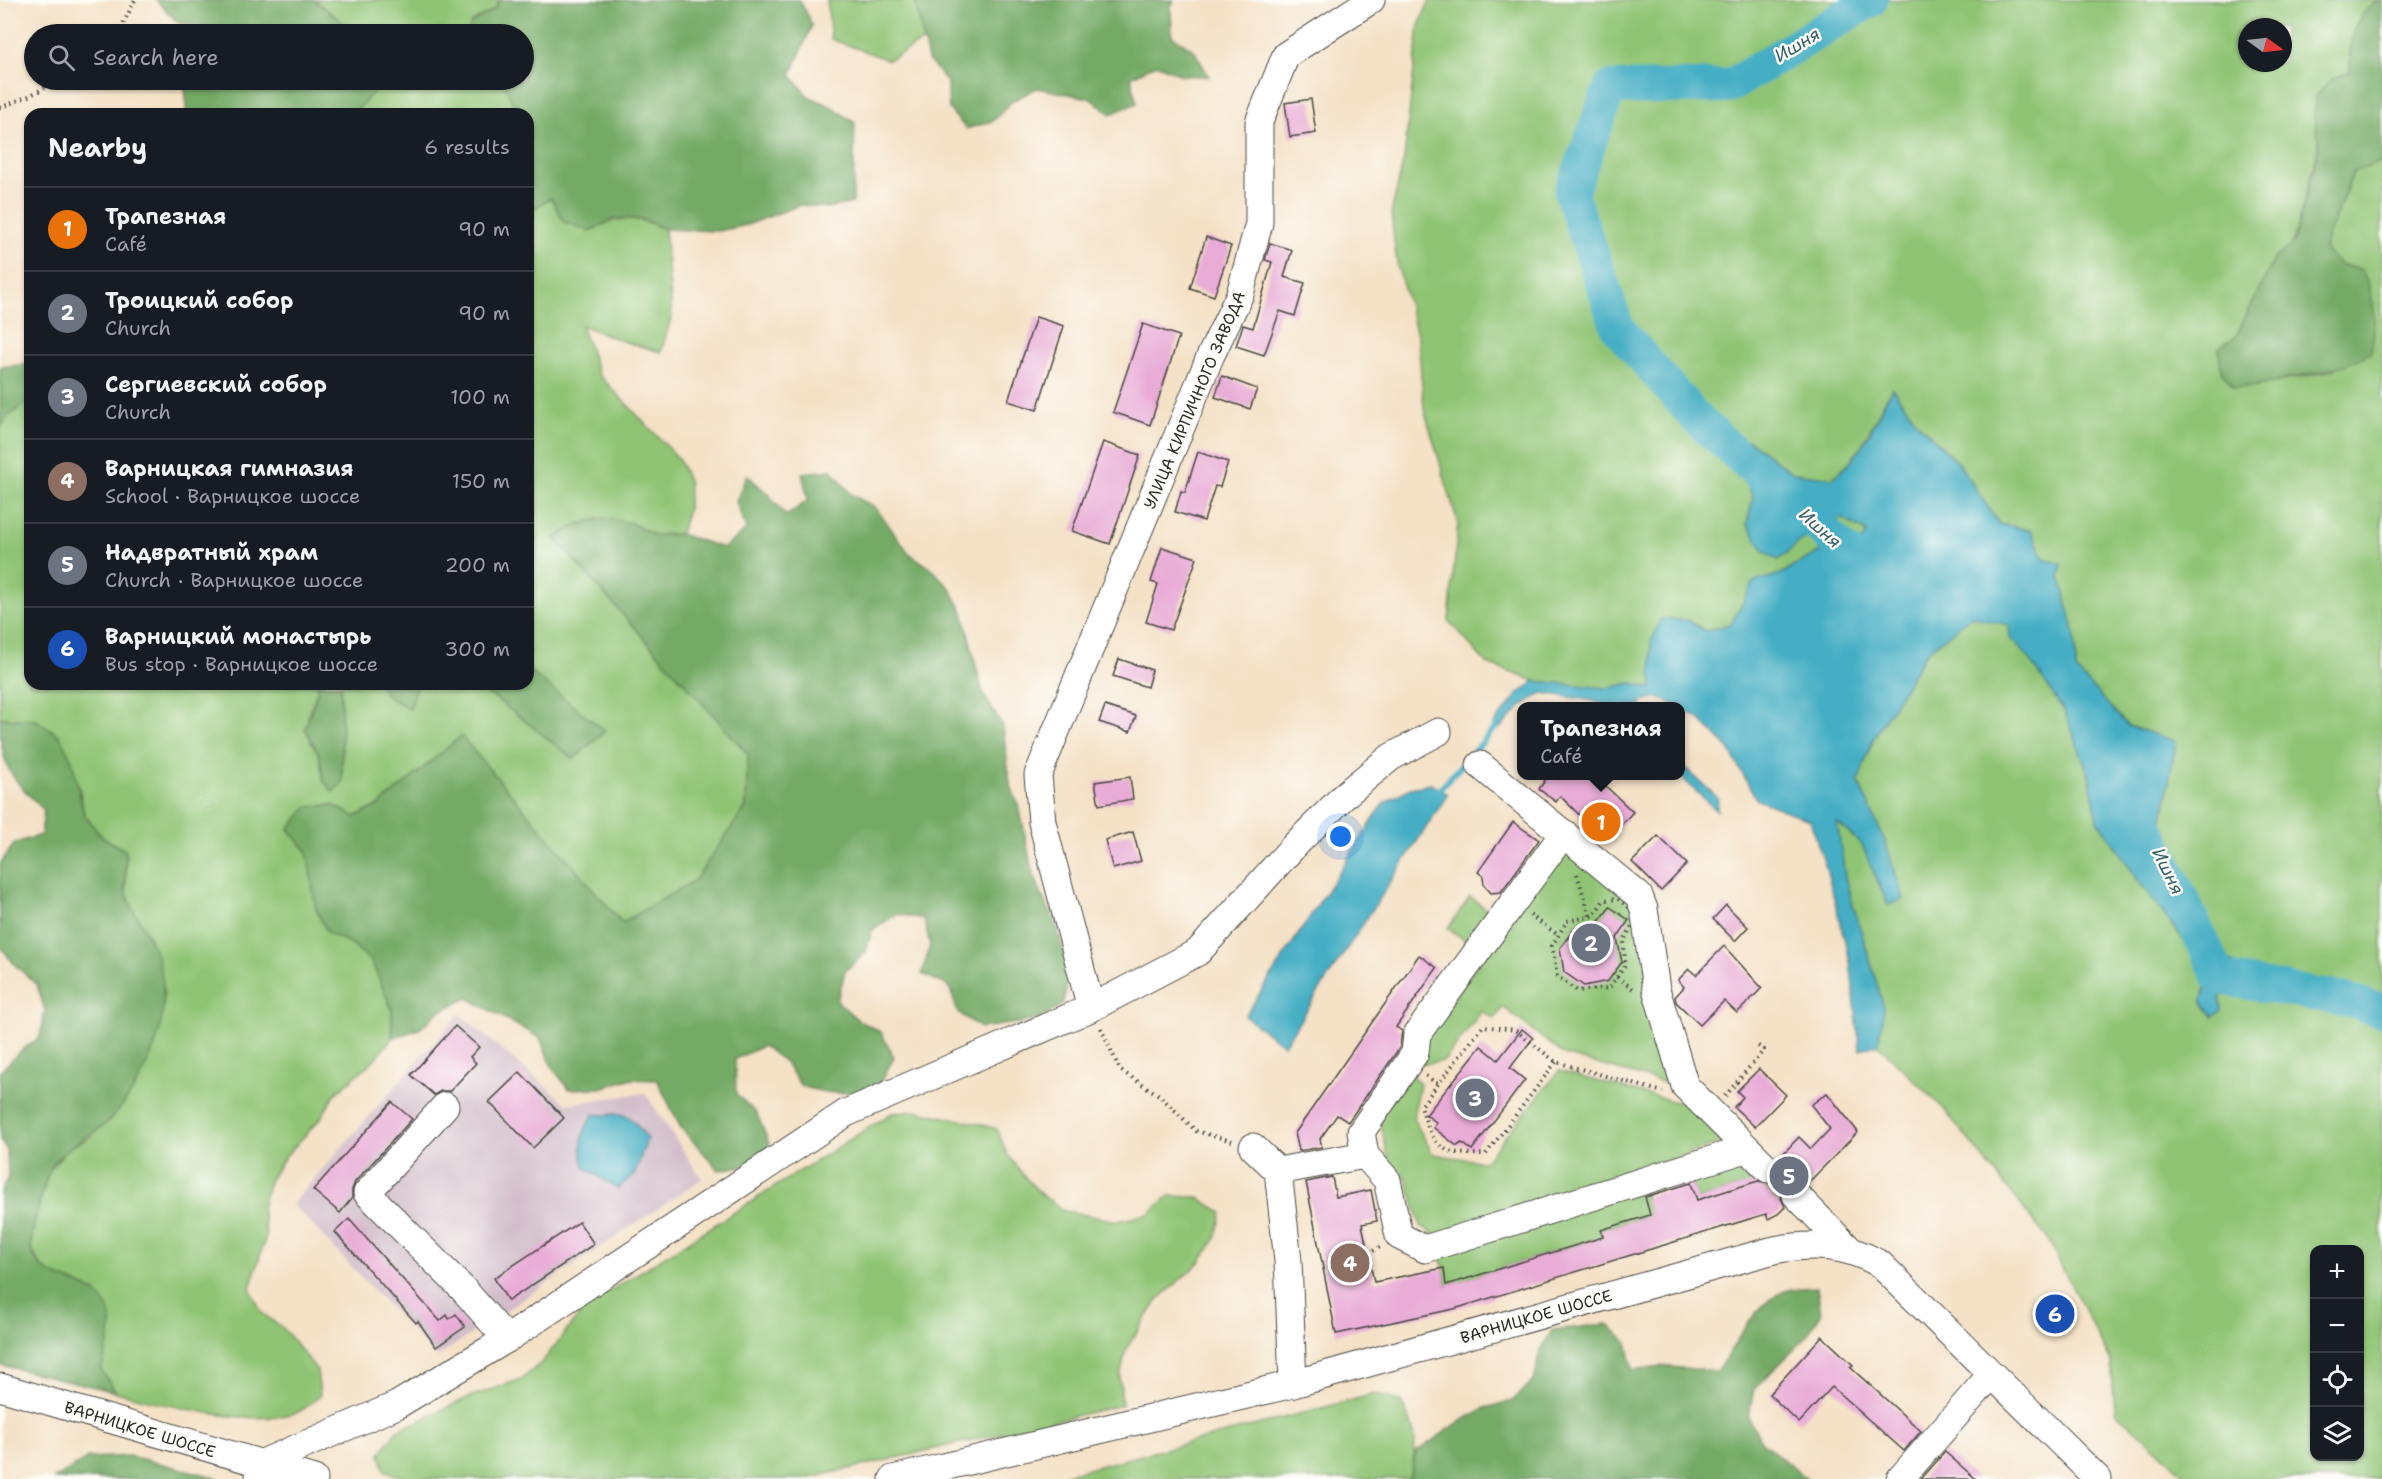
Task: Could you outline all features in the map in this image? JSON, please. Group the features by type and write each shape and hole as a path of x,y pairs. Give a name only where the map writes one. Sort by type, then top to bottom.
{"street":[{"name":"УЛИЦА КИРПИЧНОГО ЗАВОДА","path":"1091,1008 1042,822 1038,775 1057,734 1206,368 1240,294 1259,223 1260,122 1286,55 1371,0"},
{"path":"259,1472 397,1405 507,1339 846,1113 1091,1008 1198,952 1294,846 1347,793 1391,758 1438,732"},
{"path":"1480,765 1639,896 1644,909 1656,989 1685,1086 1768,1169"},
{"path":"1564,833 1418,1034 1415,1053 1361,1132 1365,1155 1387,1180 1399,1236 1425,1249 1746,1149"},
{"path":"445,1106 367,1193 463,1289 507,1339"},
{"path":"1253,1147 1278,1170 1288,1261 1293,1384"},
{"path":"1278,1170 1365,1155"},
{"path":"1796,1196 1851,1250"},
{"name":"ВАРНИЦКОЕ ШОССЕ","path":"893,1479 1293,1384 1774,1250 1817,1245 1851,1250 1880,1264 2098,1479"},
{"path":"1900,1479 1991,1375"},
{"name":"ВАРНИЦКОЕ ШОССЕ","path":"0,1387 259,1472 314,1479"}],"path":[{"path":"123,24 135,0"},
{"path":"0,108 40,90"},
{"path":"1618,899 1635,912 1631,928 1624,940 1625,966 1609,988 1576,991 1557,976 1552,946 1558,935 1567,921 1593,916 1604,900 1618,899"},
{"path":"1514,902 1558,935"},
{"path":"1091,1008 1120,1070 1159,1095 1196,1131 1253,1147"},
{"path":"1557,1062 1486,1154 1453,1155 1430,1137 1421,1106 1483,1026 1515,1030 1557,1062 1668,1093"},
{"path":"1711,1113 1764,1050 1758,1046"},
{"path":"1425,1075 1438,1084"},
{"path":"1737,1082 1742,1086"}],"shaded area":[{"path":"459,1014 567,1104 645,1093 702,1179 437,1357 292,1204"}],"green space":[{"path":"156,0 314,0 345,24 184,24 178,23"},
{"path":"314,0 499,0 495,9 471,24 345,24"},
{"path":"499,0 800,0 812,25 791,75 808,96 832,107 855,123 853,203 827,208 800,205 747,225 719,231 665,229 641,219 614,219 589,231 564,222 551,198 534,208 534,108 514,108 507,90 534,90 534,24 471,24 495,9"},
{"path":"827,0 915,0 924,41 888,60 831,39"},
{"path":"915,0 1174,0 1171,7 1172,36 1194,50 1209,77 1181,75 1156,64 1131,77 1137,103 1111,114 1089,98 1037,88 1012,101 993,121 966,129 949,109 947,82 928,60"},
{"path":"1430,0 2377,0 2364,15 2355,32 2350,71 2331,80 2314,117 2319,139 2316,159 2292,244 2275,258 2236,336 2219,348 2254,387 2335,370 2362,270 2340,264 2324,250 2353,172 2382,162 2382,1479 2189,1479 2115,1411 2111,1362 2047,1238 1943,1108 1878,1045 1884,1007 1846,882 1836,821 1862,845 1888,905 1903,899 1885,841 1858,781 1873,739 1925,654 1971,616 2010,625 2011,638 2028,657 2065,712 2089,775 2098,820 2138,880 2190,949 2207,983 2213,1017 2221,1011 2220,978 2245,983 2237,966 2217,949 2157,855 2176,741 2128,726 2076,670 2075,635 2060,576 2044,559 2031,530 1999,524 1959,464 1916,421 1892,388 1853,458 1833,478 1793,473 1751,442 1740,438 1721,419 1697,418 1707,435 1729,440 1741,462 1753,499 1747,524 1778,560 1802,540 1842,518 1867,533 1859,546 1848,540 1829,546 1781,574 1754,582 1731,624 1705,631 1688,620 1651,642 1653,688 1632,683 1607,688 1535,681 1487,664 1449,621 1458,523 1424,409 1418,338 1397,264 1391,214 1404,159 1419,25"},
{"path":"2377,0 2382,0 2382,162 2353,172 2324,249 2340,264 2362,270 2367,280 2374,310 2371,352 2337,368 2255,386 2234,388 2221,371 2219,348 2236,336 2275,258 2293,244 2316,159 2319,139 2314,117 2316,96 2331,80 2350,71 2353,31 2361,16"},
{"path":"185,90 375,90 359,108 186,108"},
{"path":"374,90 508,90 514,108 359,108"},
{"path":"551,198 564,222 589,231 610,222 627,219 644,221 665,229 672,315 661,352 625,342 581,325 599,375 678,458 689,483 688,510 680,534 654,535 631,523 555,538 748,754 746,807 696,880 622,923 461,737 378,806 355,817 333,805 308,807 289,829 307,851 327,932 352,944 372,962 392,1010 392,1038 375,1059 335,1094 321,1118 284,1158 269,1181 262,1208 266,1236 250,1288 262,1313 284,1329 317,1370 320,1396 298,1412 278,1417 256,1418 207,1413 116,1392 101,1371 108,1342 96,1291 44,1271 31,1248 34,1221 49,1171 67,1149 92,1136 159,964 150,938 135,916 126,890 126,851 102,837 84,814 79,786 36,720 0,718 0,429 5,419 24,405 24,690 318,690 308,716 311,742 319,754 324,782 342,783 341,690 383,690 388,697 410,709 415,690 481,690 495,698 574,759 605,731 534,675 534,208"},
{"path":"24,365 24,405 5,419 0,429 0,367"},
{"path":"832,470 851,494 875,507 909,553 932,569 950,588 963,612 983,694 1003,727 1010,783 1020,810 1031,865 1041,894 1055,920 1070,977 1062,1005 1039,1020 981,1028 958,1013 949,986 922,974 930,945 924,919 897,914 872,930 866,952 845,971 837,1001 858,1020 881,1032 894,1057 881,1083 850,1092 823,1092 801,1086 785,1062 763,1046 735,1059 736,1094 757,1114 770,1146 748,1165 719,1170 681,1128 657,1080 629,1079 601,1088 569,1089 552,1067 540,1038 468,998 440,1011 419,1029 392,1038 392,1010 372,962 352,944 327,932 316,910 307,851 289,829 307,807 333,805 355,817 378,806 461,736 622,923 695,880 746,807 748,754 554,538 578,524 604,518 631,523 654,535 680,534 724,548 746,530 736,501 747,475 768,494 786,516 808,500 802,473"},
{"path":"534,675 605,731 574,759 495,698 481,690 534,690"},
{"path":"318,690 341,690 342,783 333,792 324,782 319,754 305,729"},
{"path":"383,690 415,690 410,709 388,697"},
{"path":"0,718 36,720 59,735 72,761 84,814 102,837 126,851 126,892 154,949 162,975 163,1002 160,1029 143,1072 113,1117 102,1127 72,1146 52,1166 41,1198 31,1241 36,1260 44,1269 93,1292 103,1301 110,1313 111,1326 101,1370 116,1392 0,1365 0,1193 8,1177 7,1150 0,1140 0,1072 18,1053 40,1037 45,1011 37,985 15,965 0,946 0,864 15,843 41,835 44,810 23,789 9,770 2,748"},
{"path":"1566,843 1637,899 1681,1087 1564,1055 1503,1007 1495,1019 1482,1011 1444,1061 1422,1064 1423,1039"},
{"path":"1470,897 1496,916 1474,947 1448,928"},
{"path":"1559,1071 1695,1107 1724,1142 1438,1237 1421,1226 1406,1177 1392,1176 1379,1116 1409,1072 1420,1084 1413,1118 1433,1154 1484,1162"},
{"path":"918,1111 997,1129 1007,1154 1024,1176 1042,1195 1065,1211 1118,1221 1148,1214 1169,1196 1197,1197 1222,1212 1216,1238 1200,1262 1158,1300 1126,1349 1120,1377 1122,1405 806,1479 408,1479 385,1471 380,1454 396,1431 472,1396 522,1379 543,1361 586,1306 892,1113"},
{"path":"1738,1160 1756,1182 1697,1200 1690,1178 1644,1192 1650,1215 1601,1230 1603,1237 1446,1285 1444,1268 1438,1253"},
{"path":"1817,1287 1821,1314 1805,1339 1754,1389 1748,1417 1762,1442 1807,1479 1409,1479 1416,1452 1461,1421 1485,1408 1512,1401 1534,1381 1539,1354 1552,1330 1608,1324 1627,1342 1633,1370 1660,1366 1716,1371 1746,1326 1763,1306 1785,1291"},
{"path":"1375,1394 1400,1401 1410,1421 1415,1447 1409,1479 1049,1479"},
{"path":"130,1456 219,1479 54,1479 88,1458"}],"water":[{"path":"1892,388 1916,421 1959,464 1999,524 2031,530 2044,559 2062,564 2060,576 2075,635 2076,670 2128,726 2176,741 2157,855 2217,949 2237,966 2246,983 2220,978 2221,1011 2213,1017 2202,1001 2207,983 2190,949 2138,880 2098,820 2089,775 2065,712 2028,657 2010,638 2009,625 1971,616 1925,654 1873,739 1858,782 1885,841 1904,899 1888,905 1862,845 1837,822 1846,882 1884,1007 1878,1045 1860,1049 1850,961 1827,871 1810,820 1757,800 1728,748 1697,717 1685,711 1685,702 1668,702 1659,697 1643,702 1596,702 1542,693 1528,702 1517,702 1517,711 1500,728 1494,724 1518,694 1535,681 1607,688 1632,683 1652,688 1651,642 1661,619 1688,620 1705,631 1731,624 1754,582 1781,574 1829,546 1848,540 1859,546 1867,532 1842,518 1802,540 1778,560 1764,551 1747,524 1753,499 1741,462 1729,440 1707,435 1696,418 1721,419 1740,438 1751,442 1793,473 1833,478 1861,448"},
{"path":"1685,768 1718,798 1717,811 1684,780"},
{"path":"1431,784 1448,794 1284,1045 1245,1016 1384,803 1410,788"},
{"path":"594,1114 627,1116 647,1139 635,1173 618,1189 584,1167 582,1139 586,1126"}],"building":[{"path":"1311,99 1316,133 1290,137 1285,103"},
{"path":"1206,237 1231,246 1214,296 1190,288"},
{"path":"1270,243 1292,250 1284,277 1305,283 1295,316 1280,311 1264,355 1236,346 1243,325 1253,328 1272,262 1265,260"},
{"path":"1036,317 1064,326 1037,410 1008,401"},
{"path":"1143,324 1179,336 1150,425 1113,412"},
{"path":"1222,376 1257,389 1250,409 1215,397"},
{"path":"1103,442 1140,455 1110,544 1072,531"},
{"path":"1198,452 1228,462 1220,487 1215,486 1204,521 1175,512 1181,491 1185,492"},
{"path":"1162,547 1197,558 1171,630 1146,622 1158,584 1151,582"},
{"path":"1119,659 1152,670 1147,687 1113,676"},
{"path":"1105,706 1136,716 1130,732 1099,722"},
{"path":"1130,777 1133,799 1099,805 1095,782"},
{"path":"1545,780 1599,780 1633,812 1606,841 1560,796 1556,802 1539,789"},
{"path":"1513,822 1539,840 1501,892 1491,893 1484,885 1483,876 1478,872"},
{"path":"1133,832 1141,861 1113,869 1105,840"},
{"path":"1658,836 1687,864 1661,891 1632,862"},
{"path":"1726,905 1748,927 1735,941 1713,919"},
{"path":"1610,907 1629,920 1617,938 1622,962 1608,981 1584,986 1564,972 1560,948 1575,928 1597,924"},
{"path":"1724,946 1762,988 1737,1013 1724,1001 1700,1025 1676,1002 1675,997 1684,987 1678,980 1689,969 1696,975"},
{"path":"1419,955 1437,968 1396,1027 1402,1031 1400,1047 1348,1122 1337,1115 1320,1139 1322,1147 1299,1151 1295,1133"},
{"path":"455,1026 479,1047 470,1057 476,1063 450,1091 441,1091 434,1095 411,1075"},
{"path":"1522,1029 1533,1038 1510,1068 1525,1080 1472,1150 1462,1143 1457,1146 1434,1128 1436,1122 1426,1115 1481,1046 1498,1060"},
{"path":"1759,1069 1786,1095 1755,1127 1734,1107 1743,1097 1737,1091"},
{"path":"520,1072 564,1118 533,1148 489,1102"},
{"path":"1827,1093 1858,1132 1807,1184 1793,1180 1785,1184 1781,1198 1785,1207 1768,1219 1766,1214 1454,1309 1336,1334 1306,1182 1332,1177 1336,1197 1371,1190 1377,1221 1362,1224 1374,1282 1444,1268 1446,1285 1603,1237 1601,1230 1650,1215 1645,1197 1691,1183 1697,1200 1758,1181 1773,1184 1779,1180 1783,1172 1779,1158 1799,1137 1811,1149 1830,1129 1811,1105"},
{"path":"392,1102 412,1119 355,1182 352,1198 340,1213 313,1190"},
{"path":"349,1219 440,1321 447,1315 449,1319 456,1314 465,1327 436,1347 418,1321 416,1323 335,1232"},
{"path":"579,1222 594,1244 508,1301 494,1278"},
{"path":"1822,1336 1853,1365 1850,1367 1921,1431 1904,1451 1832,1387 1799,1423 1769,1394"},
{"path":"1945,1452 1976,1479 1921,1479"}],"waterway":[{"name":"Ишня","path":"1871,0 1730,86 1610,88 1571,193 1618,329 1696,418 1871,573"},
{"path":"1440,789 1497,726"},
{"name":"Ишня","path":"2138,808 2220,978 2347,1000 2382,1011"}],"tunnel":[{"path":"1768,1169 1796,1195"}],"place":[{"name":"Трапезная","path":"1601,822"},
{"name":"Троицкий собор","path":"1591,943"},
{"name":"Сергиевский собор","path":"1475,1098"},
{"name":"Надвратный храм","path":"1789,1176"},
{"name":"Варницкая гимназия","path":"1350,1263"},
{"name":"Варницкий монастырь","path":"2055,1314"}]}
